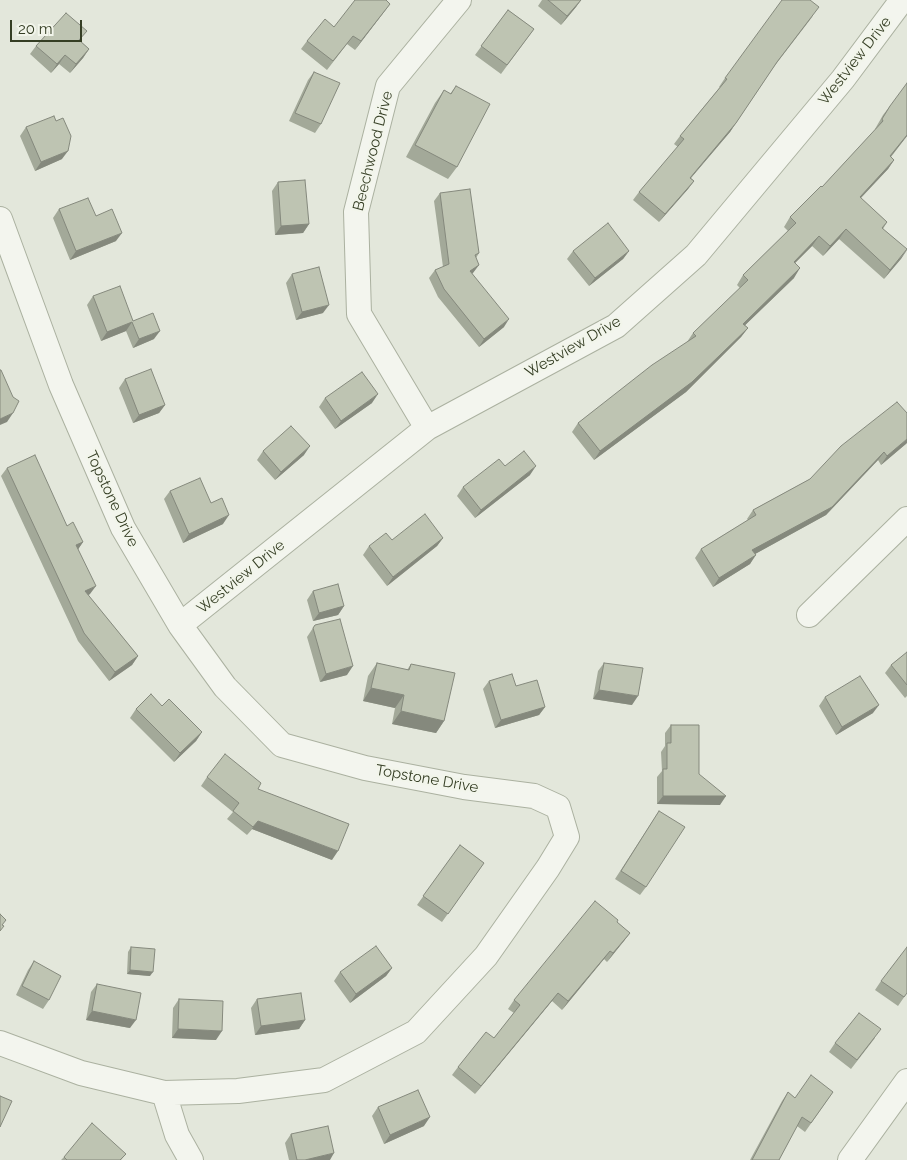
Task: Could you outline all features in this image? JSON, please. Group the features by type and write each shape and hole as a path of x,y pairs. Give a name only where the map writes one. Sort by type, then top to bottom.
{"street":[{"name":"Beechwood Drive","path":"427,428 359,314 356,212 388,86 459,0"},
{"name":"Westview Drive","path":"180,625 427,428 616,326 696,255 843,79 902,0"},
{"name":"Topstone Drive","path":"0,219 60,385 123,528 180,625 225,687 282,745 365,768 464,787 534,796 558,807 567,837 548,868 486,956 416,1032 324,1080 238,1090 164,1093"},
{"path":"809,615 907,519"},
{"path":"0,1043 81,1073 164,1093 177,1135 191,1160"},
{"path":"850,1160 907,1081"}],"building":[{"path":"355,0 386,0 390,4 361,41 353,36 333,61 307,41 325,19 334,27"},
{"path":"548,0 581,0 567,16"},
{"path":"782,0 810,0 819,7 777,62 736,123 690,178 694,181 665,214 639,192 684,139 680,136 727,79 725,78"},
{"path":"508,10 534,29 507,65 481,46"},
{"path":"66,13 87,31 79,40 89,49 76,64 65,55 57,64 36,46"},
{"path":"314,72 340,83 321,124 295,113"},
{"path":"907,83 907,135 890,156 894,160 860,197 887,222 882,228 907,249 890,270 846,229 830,246 819,236 794,262 800,268 743,324 748,328 692,382 600,451 578,423 652,365 696,336 693,333 748,280 743,275 796,223 790,217 822,187 883,121 882,119 890,106"},
{"path":"456,86 490,104 457,167 415,145 444,90 451,94"},
{"path":"54,116 56,121 63,118 71,136 68,151 41,162 26,127"},
{"path":"305,180 309,224 281,226 278,182"},
{"path":"470,189 479,253 475,255 479,265 470,271 509,319 484,339 444,289 435,270 449,264 440,193"},
{"path":"88,198 96,216 112,209 122,233 76,251 59,209"},
{"path":"608,223 629,251 595,278 573,251"},
{"path":"319,267 329,305 302,312 292,274"},
{"path":"120,286 133,321 153,313 160,331 139,339 132,322 107,332 93,296"},
{"path":"151,369 165,405 139,415 125,379"},
{"path":"0,370 13,397 19,401 13,413 0,419"},
{"path":"362,372 378,394 341,421 325,398"},
{"path":"897,402 907,413 907,439 887,456 884,452 832,507 752,550 756,555 719,578 701,549 756,515 753,510 810,479 841,446"},
{"path":"291,426 310,446 281,472 263,451"},
{"path":"524,451 536,466 481,510 463,487 499,459 505,466"},
{"path":"35,455 67,526 73,522 83,542 76,545 96,586 85,591 138,656 115,672 84,633 7,468"},
{"path":"200,478 211,503 222,498 229,515 189,534 170,491"},
{"path":"425,514 443,538 393,577 369,546 386,533 392,540"},
{"path":"338,584 344,606 319,613 313,591"},
{"path":"340,619 353,666 326,674 313,628 315,625"},
{"path":"907,652 907,685 891,665"},
{"path":"377,663 409,670 411,664 455,673 444,721 401,711 404,695 371,688"},
{"path":"604,663 643,668 638,696 599,690"},
{"path":"512,674 516,686 537,680 545,707 501,720 489,681"},
{"path":"860,676 879,705 842,727 825,697"},
{"path":"151,694 162,706 169,699 202,732 180,753 136,709"},
{"path":"671,725 699,725 699,774 726,796 663,796 663,769 667,769 667,743 671,743"},
{"path":"225,754 261,783 258,789 349,824 338,851 258,821 253,827 233,811 239,803 207,777"},
{"path":"659,811 685,827 646,887 621,871"},
{"path":"460,845 484,863 448,914 423,896"},
{"path":"595,901 630,933 613,953 610,951 568,1001 558,993 481,1086 458,1067 486,1032 494,1038 520,1005 514,1000"},
{"path":"0,914 6,920 0,931"},
{"path":"376,946 392,968 356,994 340,972"},
{"path":"131,947 155,949 153,972 130,970"},
{"path":"907,947 907,993 904,997 881,981"},
{"path":"34,961 61,976 49,1000 22,986"},
{"path":"97,984 141,993 136,1020 92,1011"},
{"path":"301,993 305,1020 261,1026 257,999"},
{"path":"179,999 223,1001 222,1031 178,1029"},
{"path":"859,1013 881,1029 857,1060 835,1043"},
{"path":"811,1075 833,1092 811,1123 802,1117 779,1160 752,1160 788,1092 795,1098"},
{"path":"418,1090 430,1117 390,1135 378,1107"},
{"path":"0,1096 12,1101 0,1127"},
{"path":"92,1123 126,1154 120,1160 67,1160 64,1157"},
{"path":"328,1126 334,1153 297,1160 291,1134"}]}
